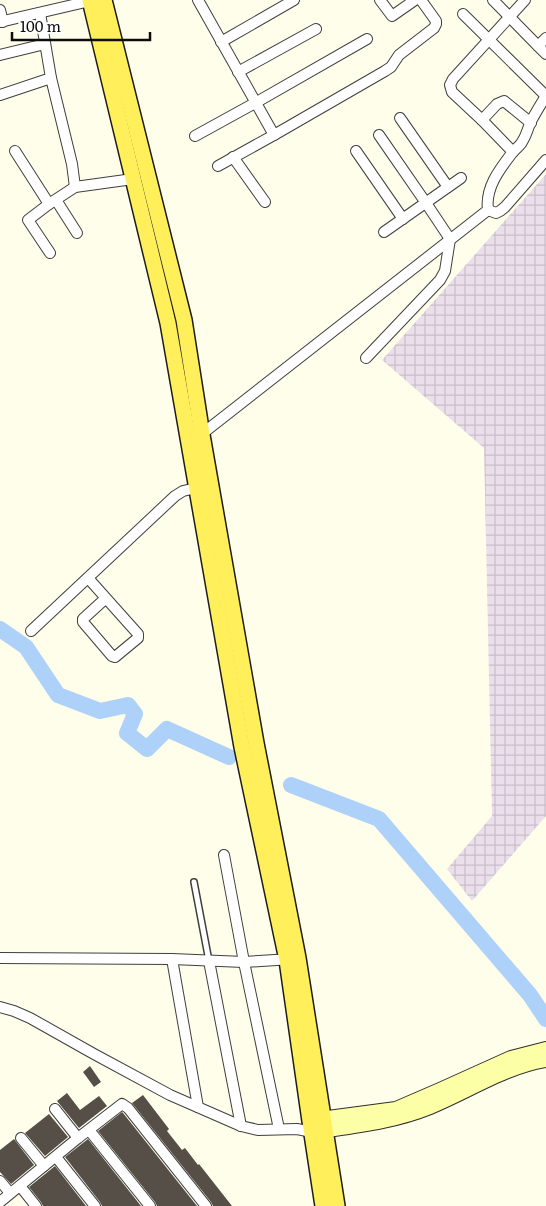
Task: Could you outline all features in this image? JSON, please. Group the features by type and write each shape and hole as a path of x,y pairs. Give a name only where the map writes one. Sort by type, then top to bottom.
{"main road":[{"path":"90,0 168,323 242,747 293,959"},
{"path":"104,0 184,320 202,435 293,959 324,1206"},
{"path":"314,1126 396,1109 511,1058 546,1049"},
{"path":"314,1126 378,1122 408,1115 454,1096 506,1071 546,1060"},
{"path":"314,1126 337,1206"}],"street":[{"path":"0,10 2,22 90,0"},
{"path":"198,0 274,135"},
{"path":"380,0 392,16 415,0"},
{"path":"218,166 391,67 399,55 434,28 436,24 436,21 421,0"},
{"path":"493,0 546,54"},
{"path":"513,152 452,92 450,86 453,79 525,0"},
{"path":"221,42 288,1"},
{"path":"40,13 51,78 72,164 75,187"},
{"path":"463,14 546,96 543,110 531,123 524,140 494,179 489,192 488,210"},
{"path":"238,72 316,28"},
{"path":"538,46 546,38"},
{"path":"195,136 367,39"},
{"path":"0,56 45,44"},
{"path":"0,95 51,78"},
{"path":"482,120 501,101 504,101 531,123"},
{"path":"400,118 448,187"},
{"path":"366,358 443,276 450,239 378,135"},
{"path":"15,150 77,233"},
{"path":"356,151 403,219"},
{"path":"234,157 265,202"},
{"path":"488,210 496,213 505,207 546,160"},
{"path":"384,232 461,178"},
{"path":"50,254 28,220 75,187 133,179"},
{"path":"188,443 202,435 404,274 488,210"},
{"path":"31,631 179,493 196,488"},
{"path":"88,578 106,598 138,634 138,638 115,656 112,656 83,622 83,619 106,598"},
{"path":"224,855 279,1129"},
{"path":"0,958 172,959 244,962 293,959"},
{"path":"172,959 198,1107"},
{"path":"209,961 241,1126"},
{"path":"0,1007 30,1018 170,1095 241,1126 258,1130 314,1126"},
{"path":"0,1202 122,1104 126,1106 206,1206"},
{"path":"55,1109 78,1138"},
{"path":"89,1130 150,1206"},
{"path":"21,1138 44,1166"},
{"path":"56,1156 95,1206"},
{"path":"0,1181 10,1193"},
{"path":"20,1186 36,1206"}],"lane":[{"path":"194,882 209,961"}],"shaded area":[{"path":"546,174 546,816 472,901 447,869 492,816 484,448 382,360"}],"building":[{"path":"90,1066 101,1082 94,1087 83,1072"},
{"path":"67,1093 80,1110 99,1096 107,1106 79,1128 57,1101"},
{"path":"143,1095 169,1129 167,1131 182,1150 185,1148 232,1206 213,1206 132,1103"},
{"path":"122,1112 197,1206 157,1206 98,1131"},
{"path":"49,1114 68,1137 45,1156 25,1133"},
{"path":"14,1139 34,1165 11,1184 0,1172 0,1150"},
{"path":"88,1139 141,1206 102,1206 65,1157"},
{"path":"55,1166 86,1206 43,1206 29,1187"}],"waterway":[{"path":"0,629 26,647 58,695 100,711 128,705 135,714 127,733 147,749 167,729 229,757"},
{"path":"291,785 379,819 530,995 546,1019"}]}
